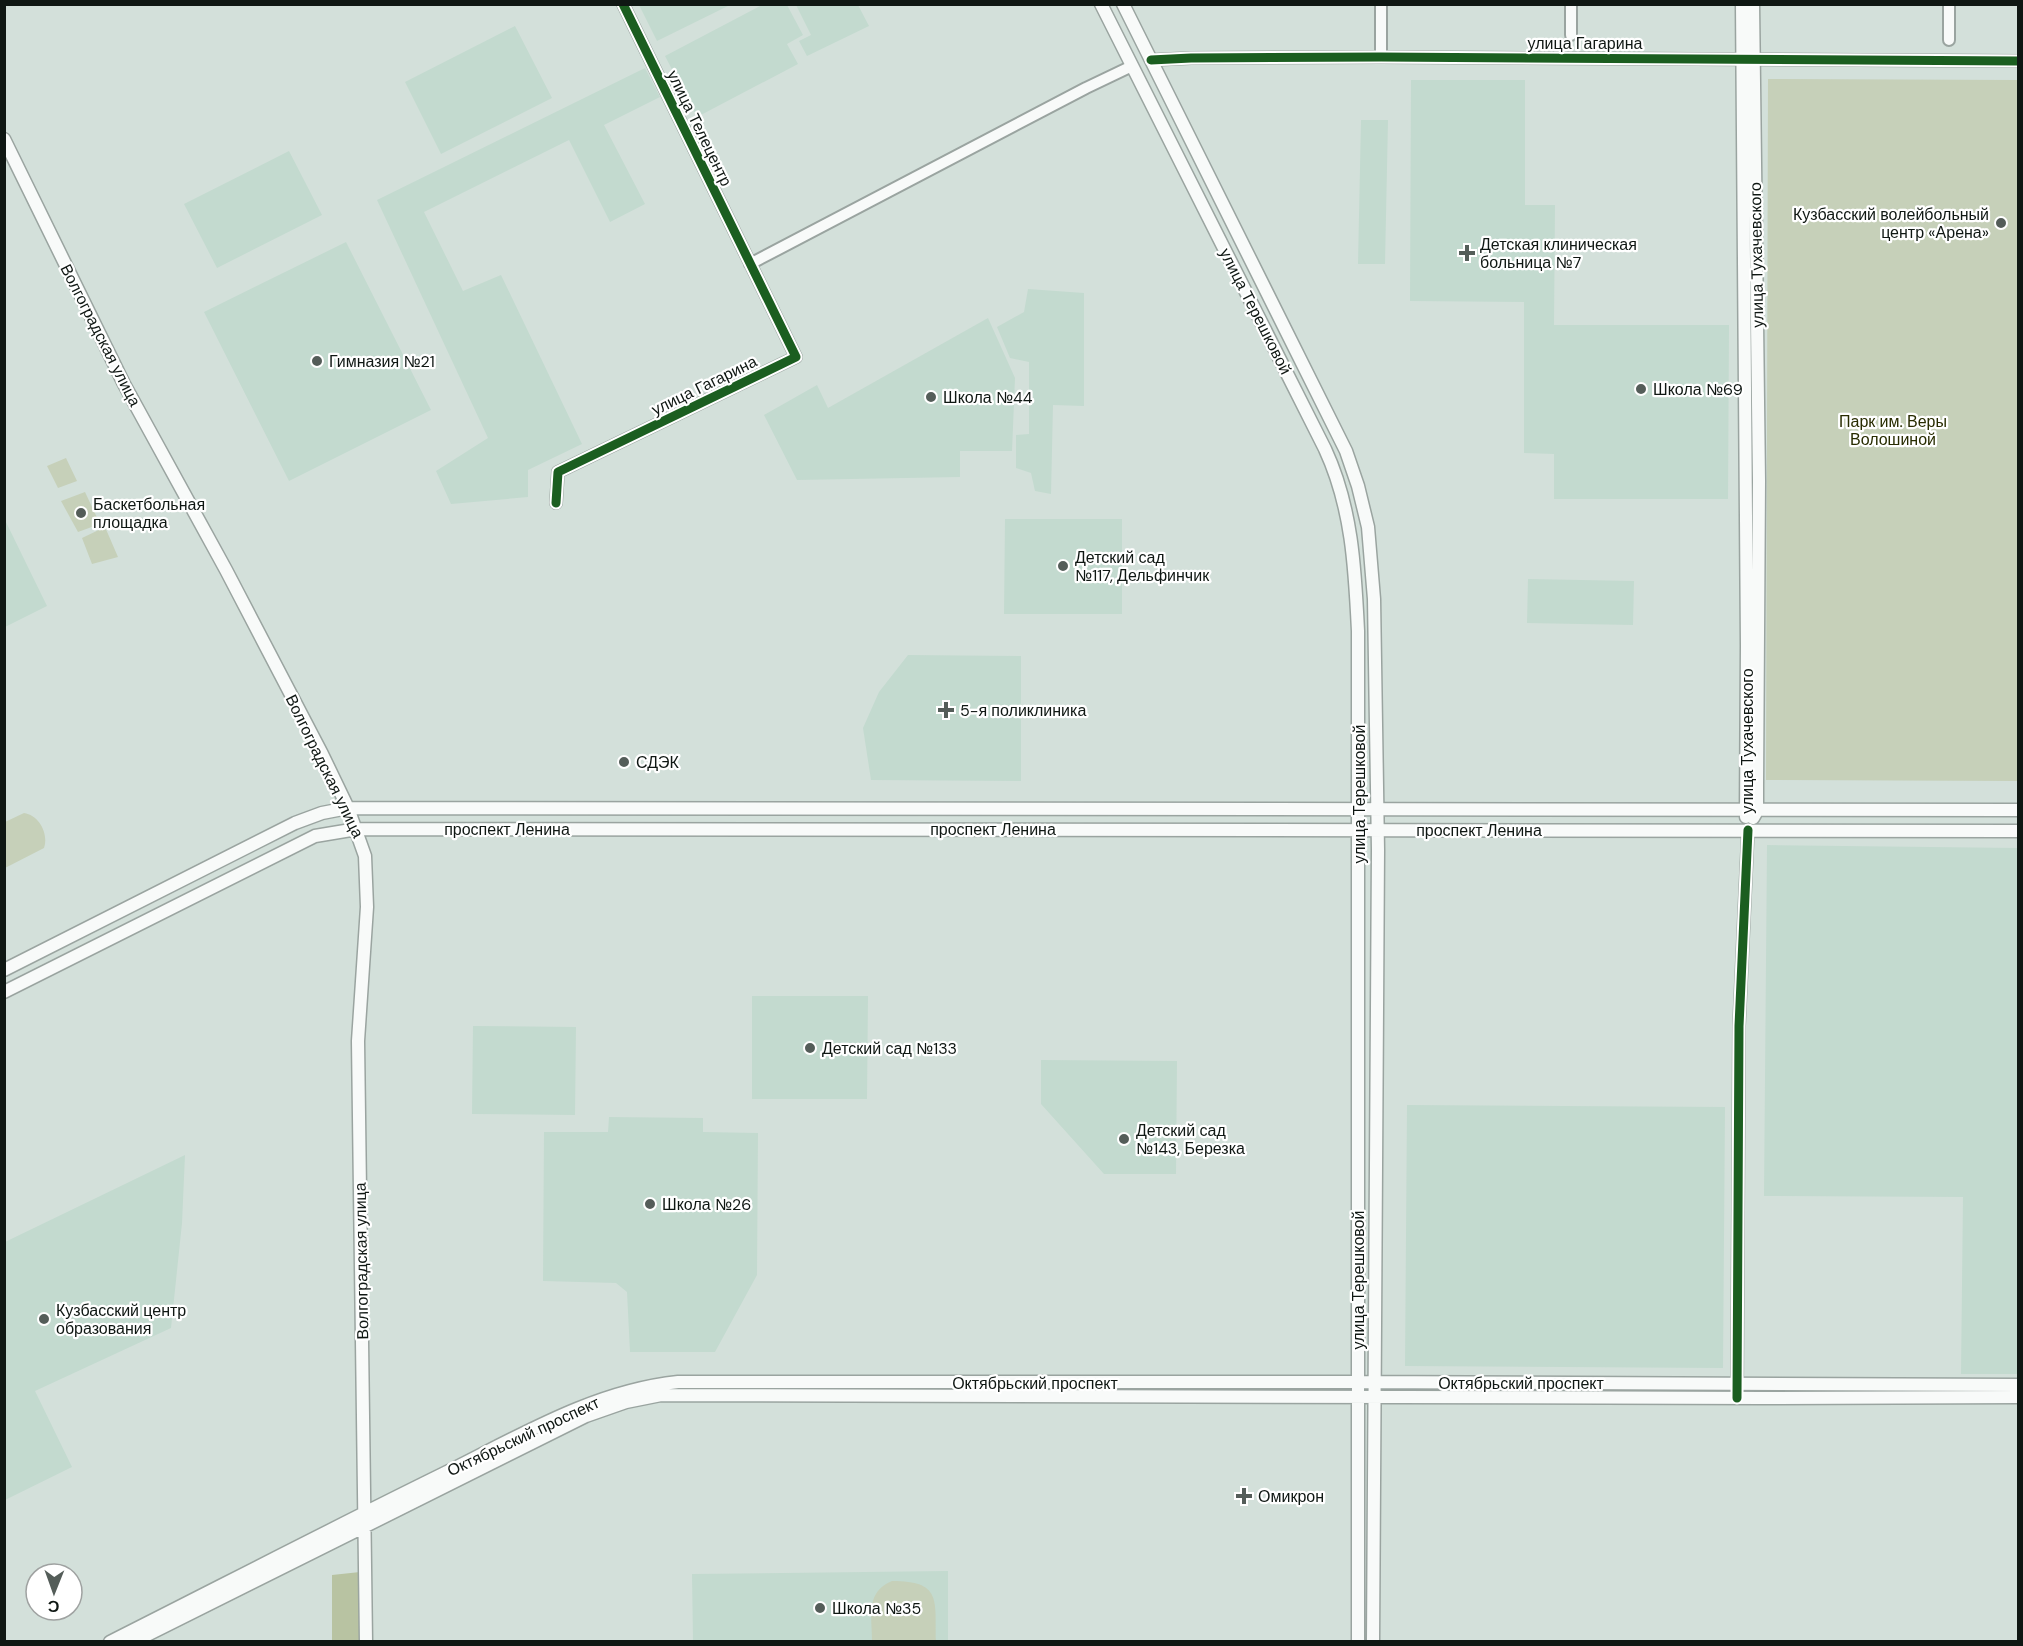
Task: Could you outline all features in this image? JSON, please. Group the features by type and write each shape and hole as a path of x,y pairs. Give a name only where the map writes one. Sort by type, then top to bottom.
{"main road":[{"name":"улица Терешковой","path":"1101,4 1325,448 1341,489 1350,528 1355,566 1358,631 1358,1641"},
{"name":"улица Терешковой","path":"1123,4 1346,451 1358,486 1371,545 1378,810 1373,1641"},
{"name":"улица Тухачевского","path":"1742,4 1748,59 1759,481 1751,811 1748,830"},
{"name":"улица Тухачевского","path":"1748,59 1753,4"},
{"name":"улица Гагарина","path":"1132,66 1151,60"},
{"name":"Волгоградская улица","path":"4,139 124,384 226,570 348,808 365,856 367,906 358,1041 366,1641"},
{"name":"проспект Ленина","path":"4,970 295,823 322,813 348,808 2019,810"},
{"path":"1001,829 1033,820 1039,809"},
{"name":"проспект Ленина","path":"4,992 305,841 328,833 357,829 2019,831"},
{"name":"Октябрьский проспект","path":"133,1641 582,1406 658,1384 678,1382 1376,1382 2019,1385"},
{"name":"Октябрьский проспект","path":"110,1641 586,1416 626,1402 661,1395 2019,1397"}],"street":[{"name":"улица Телецентр","path":"623,4 750,264"},
{"path":"1381,4 1381,57"},
{"path":"1571,4 1571,34"},
{"path":"1949,4 1949,40"},
{"name":"улица Гагарина","path":"1151,60 1381,57 2019,61"},
{"name":"улица Гагарина","path":"556,503 558,472 796,357 750,264 1132,66"},
{"path":"1737,1398 1739,1026 1748,830"}],"shaded area":[{"path":"639,5 730,5 657,41"},
{"path":"762,5 787,5 803,35 787,44 798,64 697,117 665,56"},
{"path":"796,5 858,5 869,26 807,56 799,41 811,35"},
{"path":"515,26 552,98 441,154 405,82"},
{"path":"645,68 660,97 604,125 645,204 610,222 569,140 424,212 463,291 501,275 582,444 528,470 528,497 451,504 436,471 488,438 377,200"},
{"path":"1411,80 1525,80 1525,205 1555,205 1554,325 1729,325 1728,499 1554,499 1554,454 1524,453 1524,302 1410,301"},
{"path":"1361,120 1388,120 1385,264 1358,264"},
{"path":"289,151 322,215 217,268 184,204"},
{"name":"Гимназия №21","path":"346,242 431,410 289,481 204,312"},
{"path":"1028,289 1084,293 1084,406 1053,405 1051,494 1035,491 1031,473 1016,468 1016,435 1029,434 1029,362 1010,358 997,327 1024,312"},
{"name":"Школа №44","path":"988,318 1015,378 1012,451 960,451 960,477 797,480 764,415 817,385 828,408"},
{"path":"4,518 47,606 5,627 4,627"},
{"name":"Детский сад №117, Дельфинчик","path":"1005,519 1122,519 1122,614 1004,614"},
{"path":"1528,579 1634,581 1633,625 1527,623"},
{"name":"5-я поликлиника","path":"908,655 1021,656 1021,781 871,780 863,728 879,692"},
{"path":"1767,845 2018,848 2018,1374 1961,1374 1963,1197 1764,1196"},
{"name":"Детский сад №133","path":"752,996 868,996 867,1099 752,1099"},
{"path":"473,1026 576,1027 575,1115 472,1114"},
{"name":"Детский сад №143, Березка","path":"1041,1060 1177,1061 1176,1174 1104,1174 1041,1104"},
{"path":"1407,1105 1725,1107 1723,1368 1405,1366"},
{"name":"Школа №26","path":"609,1117 703,1118 703,1132 758,1133 757,1275 715,1352 630,1352 627,1292 616,1283 543,1281 544,1132 608,1132"},
{"path":"185,1155 182,1223 171,1328 35,1391 72,1467 5,1500 5,1242"},
{"name":"Школа №35","path":"948,1571 948,1641 693,1641 692,1574"}],"green space":[{"name":"Парк им. Веры Волошиной","path":"1768,79 2018,80 2018,781 1766,780"},
{"path":"66,458 77,481 58,488 47,466"},
{"name":"Баскетбольная площадка","path":"85,492 100,524 78,532 61,501"},
{"path":"105,527 118,557 92,564 82,538"},
{"path":"24,813 34,817 42,826 45,837 44,848 5,868 5,822"},
{"path":"360,1572 361,1641 332,1641 332,1575"},
{"path":"892,1581 908,1582 928,1589 935,1604 936,1641 872,1641 871,1614 874,1598 883,1586"}],"cycle path":[{"path":"556,503 558,472 796,357 623,4"},
{"path":"1151,60 1381,57 2018,61"},
{"path":"1737,1398 1739,1026 1748,830"}],"place":[{"name":"Кузбасский волейбольный центр «Арена»","path":"2001,223"},
{"name":"Детская клиническая больница №7","path":"1467,253"},
{"name":"Гимназия №21","path":"317,361"},
{"name":"Школа №69","path":"1641,389"},
{"name":"Школа №44","path":"931,397"},
{"name":"Баскетбольная площадка","path":"81,513"},
{"name":"Детский сад №117, Дельфинчик","path":"1063,566"},
{"name":"5-я поликлиника","path":"946,710"},
{"name":"СДЭК","path":"624,762"},
{"name":"Детский сад №133","path":"810,1048"},
{"name":"Детский сад №143, Березка","path":"1124,1139"},
{"name":"Школа №26","path":"650,1204"},
{"name":"Кузбасский центр образования","path":"44,1319"},
{"name":"Омикрон","path":"1244,1496"},
{"name":"Школа №35","path":"820,1608"}]}
